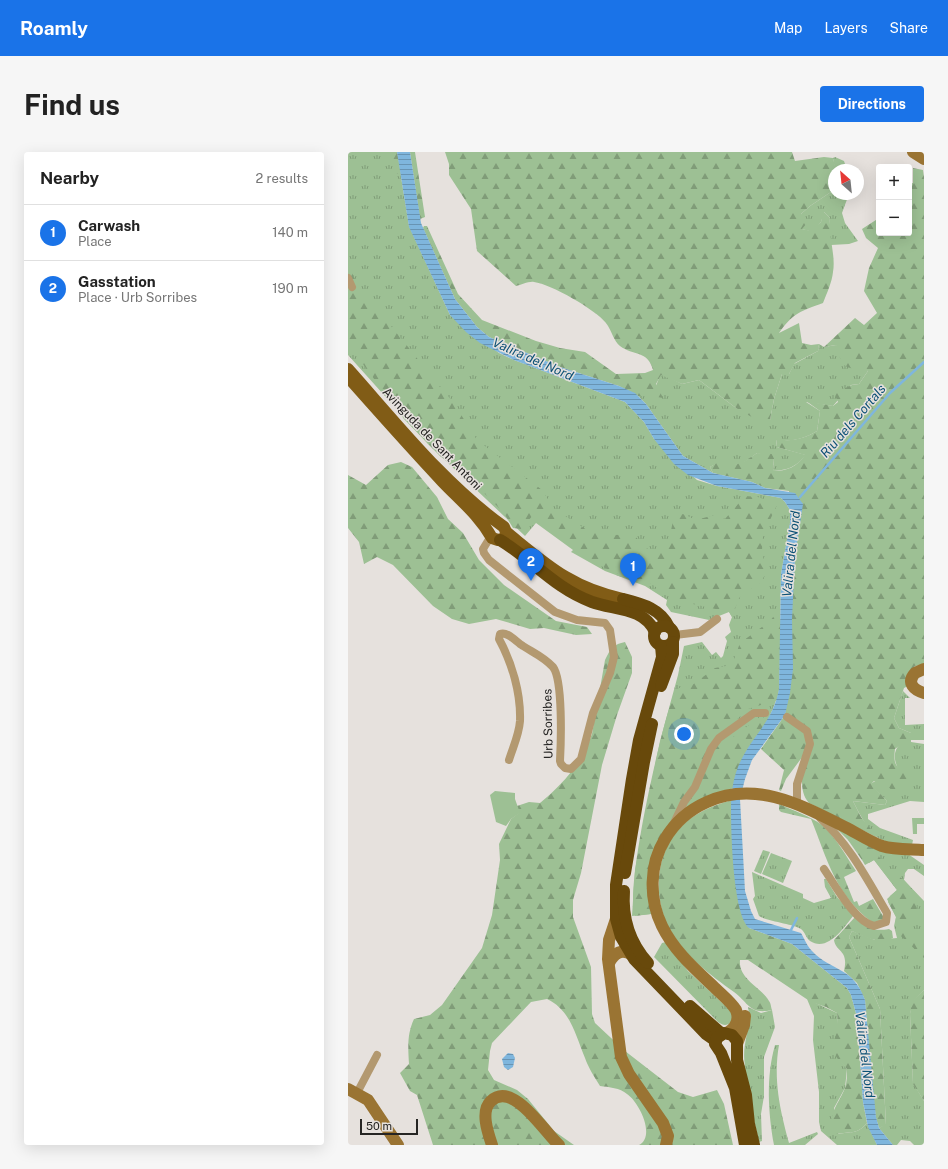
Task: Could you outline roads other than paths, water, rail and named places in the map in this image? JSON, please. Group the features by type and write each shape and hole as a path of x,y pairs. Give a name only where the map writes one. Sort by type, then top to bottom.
{"highway":[{"name":"Avinguda de Sant Antoni","path":"497,533 566,589 591,601 637,614 652,625 655,632"},
{"name":"Avinguda de Sant Antoni","path":"623,599 651,608 664,618 672,635"},
{"path":"637,955 625,945 616,919 616,885 632,779 640,740 662,657 661,646 655,640 655,632 661,627 672,635"},
{"path":"661,646 666,646 672,635"},
{"path":"672,635 673,654 662,682 645,755 626,870 623,904 626,923 637,955 648,975 718,1035 734,1036 754,1145"},
{"path":"718,1035 716,1048 723,1058 735,1088 745,1145"},
{"path":"723,1058 731,1054 736,1046"}],"main road":[{"path":"913,152 924,159"},
{"name":"Avinguda de Sant Antoni","path":"348,369 426,456 458,488 497,533"},
{"name":"Avinguda de Sant Antoni","path":"348,377 404,441 447,486 497,533 574,584 623,599"},
{"path":"924,669 915,673 911,680 915,690 924,693"},
{"path":"718,1035 736,1025 738,1017 736,1010 678,951 663,928 653,897 652,883 663,842 674,825 688,812 721,796 740,793 772,795 794,803 884,846 924,850"},
{"path":"616,919 609,940 608,960 622,1061 639,1090 663,1123 668,1136 666,1145"},
{"path":"608,960 613,947 619,944 625,945"},
{"path":"608,960 620,952 628,952 637,955"},
{"path":"693,967 736,999 743,1007 746,1017 736,1046"},
{"path":"352,1091 368,1100 398,1145"},
{"path":"492,1145 486,1121 487,1108 494,1098 506,1096 518,1102 528,1110 559,1145"}],"street":[{"path":"348,278 352,287"},
{"name":"Urb Sorribes","path":"497,533 483,549 489,560 555,612 577,620 605,623 610,630 614,657 610,673 593,713 581,759 571,769 565,768 560,761 559,682 554,668 536,652 525,647 507,633 500,634 499,639 516,683 519,709 518,734 509,760"},
{"path":"672,635 700,632 717,618"},
{"path":"674,825 684,802 695,787 711,749 719,738 754,713 765,713"},
{"path":"787,717 807,731 810,744 797,784 794,803"},
{"path":"813,812 829,826 850,851 887,913 886,922 874,926 868,924 857,915 824,869"},
{"path":"352,1091 377,1055"}],"water":[{"name":"Valira del Nord","path":"397,152 410,152 421,223 455,299 477,327 489,337 560,367 619,386 635,393 646,404 683,456 713,473 752,482 765,488 795,493 803,504 795,556 792,619 793,669 790,693 785,715 752,760 740,799 745,891 755,919 801,933 812,951 827,963 848,975 860,989 865,1000 876,1117 879,1128 893,1145 877,1145 868,1127 863,1102 857,1017 851,995 847,988 792,944 749,928 739,907 736,890 731,804 733,787 736,772 743,756 767,721 776,701 779,689 781,574 790,523 790,510 781,498 717,486 688,475 674,464 654,439 644,422 625,402 514,360 480,343 466,332 450,315 409,227"},
{"path":"508,1053 513,1054 515,1058 513,1067 508,1070 504,1067 502,1059"}],"waterway":[{"name":"Riu dels Cortals","path":"800,497 890,393 924,362"},
{"path":"790,932 797,918"}],"place":[{"name":"Gasstation","path":"531,581"},
{"name":"Carwash","path":"633,586"}]}
